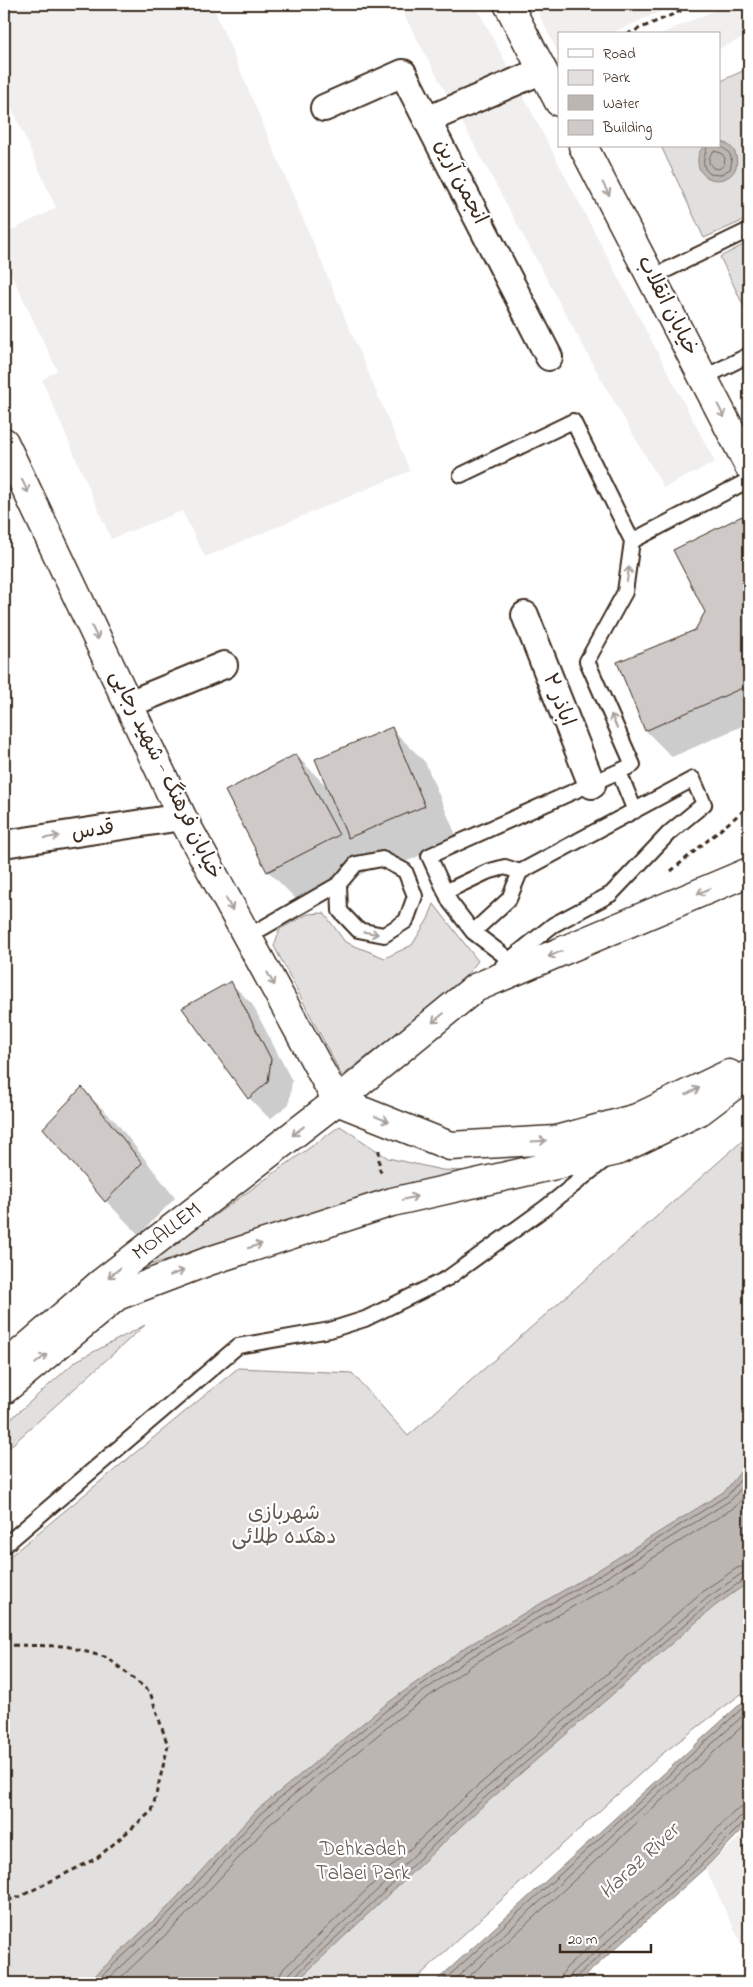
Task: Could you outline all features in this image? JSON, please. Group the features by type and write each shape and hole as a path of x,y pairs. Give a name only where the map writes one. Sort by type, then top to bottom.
{"main road":[{"path":"508,4 558,100"},
{"name":"خیابان انقلاب","path":"584,148 749,466"},
{"name":"خیابان فرهنگ - شهید رجایی","path":"4,442 182,817 337,1101"},
{"name":"MOALLEM","path":"4,1367 101,1282 337,1101 476,988 749,872"},
{"path":"337,1101 450,1146 556,1140 637,1118 749,1064"},
{"name":"MOALLEM","path":"4,1390 117,1296 209,1261 392,1202 617,1151 700,1111 749,1074"}],"street":[{"name":"انجمن آرین","path":"543,70 427,120 549,357"},
{"path":"324,108 403,73 427,120"},
{"name":"اباذر ۲","path":"525,615 592,784"},
{"path":"129,704 224,665"},
{"name":"قدس","path":"4,844 182,817"}],"lane":[{"path":"652,278 749,230"},
{"path":"703,378 749,355"},
{"path":"461,475 573,421 632,541 625,592 587,660 633,765 428,856 450,902 472,932 510,960"},
{"path":"632,541 749,480"},
{"path":"619,772 635,811"},
{"path":"472,932 509,899 520,872 693,780 704,804 668,833 611,894 553,926 476,988"},
{"path":"247,937 340,884 356,864 382,859 405,871 415,896 406,921 384,935 358,930 340,911 340,884"},
{"path":"445,892 487,872 505,867 520,872"},
{"path":"4,1546 238,1346 330,1330 356,1322 448,1278 544,1208 617,1151"}],"path":[{"path":"632,32 697,4"},
{"path":"666,876 749,806"},
{"path":"378,1118 380,1168 392,1202"},
{"path":"4,1645 66,1646 108,1658 150,1692 168,1746 152,1811 97,1858 18,1898 4,1901"}],"shaded area":[{"path":"4,4 212,4 410,471 205,557 182,511 111,539 42,380 57,370 4,259 4,234 56,208 4,90"},
{"path":"398,4 475,4 715,462 664,488 596,370"},
{"path":"534,4 678,4 614,32 558,32 558,53"},
{"path":"729,4 749,4 749,35 720,49 720,32 666,32"},
{"path":"749,1829 749,1960 705,1868"}],"green space":[{"path":"749,68 749,218 704,238 662,148 720,148 720,82"},
{"path":"749,242 749,317 720,257"},
{"path":"434,904 478,961 460,983 342,1076 274,946 280,929 308,914 324,913 345,942 385,958 412,945 428,919"},
{"path":"340,1126 388,1158 442,1170 464,1171 255,1231 141,1268"},
{"path":"749,1135 749,1688 662,1754 412,1983 4,1983 4,1561 238,1368 352,1373 408,1436"},
{"path":"145,1325 4,1452 4,1425 76,1361"}],"water":[{"path":"720,141 727,144 734,150 736,156 736,166 733,173 727,178 719,180 704,176 698,160 702,148 720,148"},
{"path":"749,1461 749,1582 715,1606 477,1811 295,1983 87,1983 168,1907 257,1810 385,1705 464,1648 590,1575 725,1491"},
{"name":"Haraz River","path":"749,1696 749,1823 705,1868 577,1983 434,1983"}],"building":[{"path":"742,516 749,531 749,685 645,731 617,662 695,630 705,612 673,550"},
{"path":"392,727 425,806 348,838 315,759"},
{"path":"296,754 339,835 267,872 225,791"},
{"path":"231,981 271,1059 268,1082 248,1099 182,1008"},
{"path":"82,1087 142,1163 105,1202 43,1128"}],"park label":[{"name":"شهربازی دهکده طلائی","path":"284,1526"},
{"name":"Dehkadeh Talaei Park","path":"363,1862"}]}
